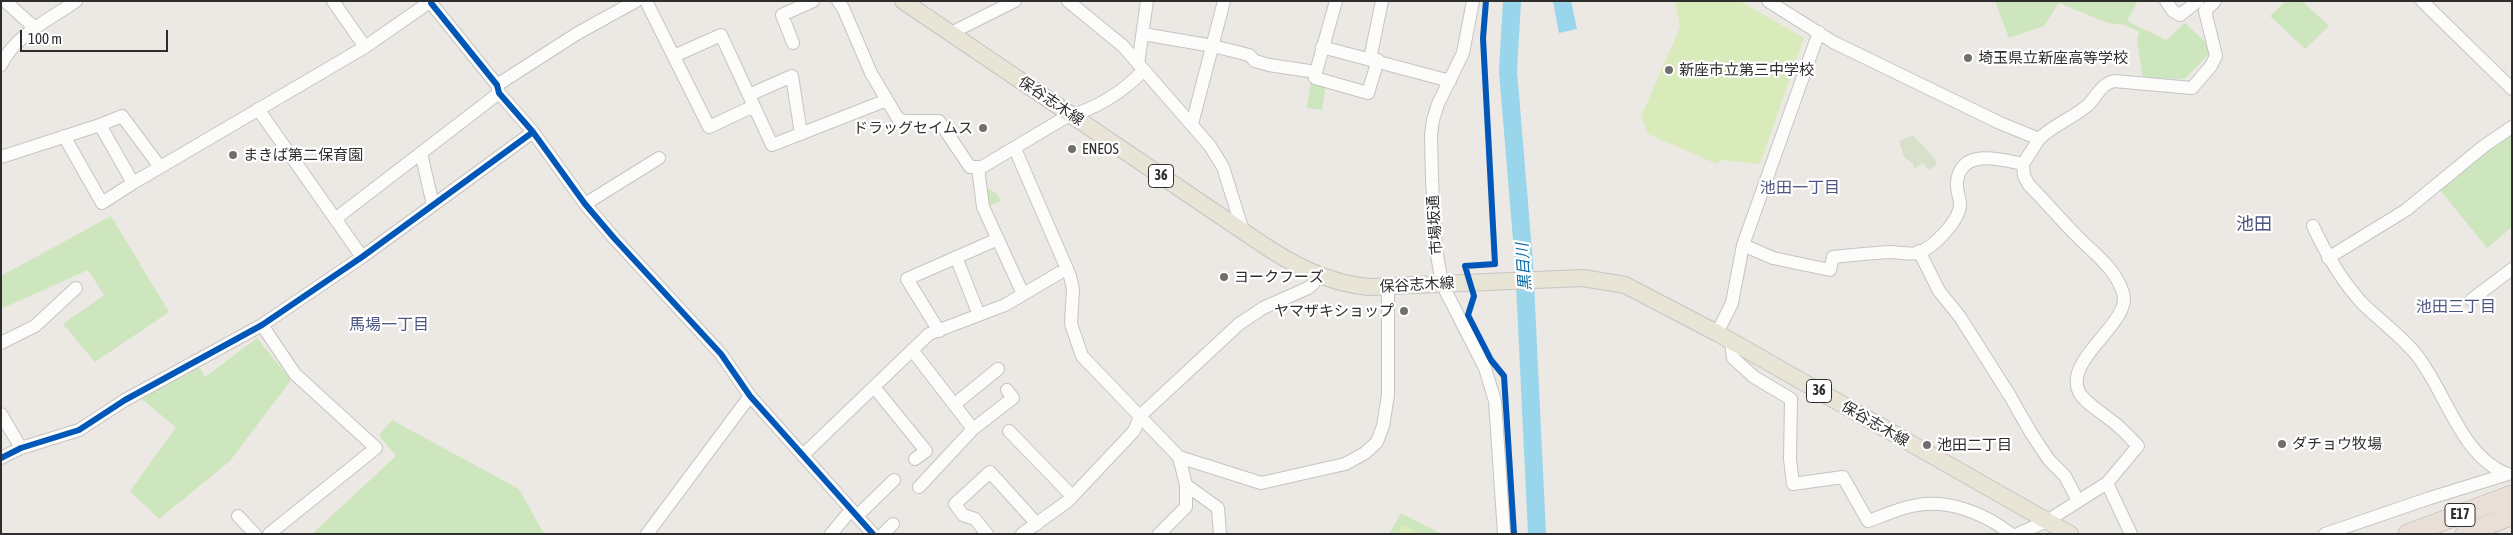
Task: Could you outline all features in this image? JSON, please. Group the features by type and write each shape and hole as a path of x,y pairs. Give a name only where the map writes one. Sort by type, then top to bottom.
{"highway":[{"name":"E17","path":"2408,534 2512,495"},
{"name":"E17","path":"2465,534 2512,515"}],"main road":[{"name":"保谷志木線","path":"903,1 1288,262 1317,275 1355,286 1388,287 1558,278 1598,279 1625,285 1716,333 2070,534"}],"street":[{"path":"5,1 35,28"},
{"path":"1,66 12,47 57,6 76,1"},
{"path":"333,1 365,48"},
{"path":"335,219 421,153 498,89 578,33 636,1"},
{"path":"646,1 709,127 792,76 801,134"},
{"path":"793,43 782,15 813,1"},
{"path":"838,1 844,8 872,73 887,100 902,121 939,121 970,167 978,168 1015,149 1072,115 1119,93 1141,67 1147,1"},
{"path":"950,33 1014,1"},
{"path":"1068,1 1122,46 1192,124 1223,166 1243,231"},
{"path":"1192,124 1224,1"},
{"path":"1336,1 1315,78 1368,93 1382,1"},
{"name":"市場坂通","path":"1473,1 1463,53 1438,104 1431,135 1436,249 1442,284 1485,368 1495,401 1504,534"},
{"path":"1768,1 1833,42 1965,107 2039,139"},
{"path":"2166,1 2180,15 2198,1"},
{"path":"2018,534 2047,521 2107,483 2138,446 2119,427 2084,398 2079,392 2077,384 2080,368 2090,351 2122,309 2124,294 2112,270 2029,185 2024,176 2023,164 2039,139 2049,129 2088,104 2104,84 2114,81 2192,88 2211,66 2216,56 2205,11 2215,1"},
{"path":"2422,1 2512,90"},
{"path":"64,136 102,203 258,109 365,48 431,2 533,132 585,204 721,354 750,396 874,534"},
{"path":"1716,333 1735,293 1738,260 1819,32"},
{"path":"1143,34 1213,46 1249,55 1255,61 1269,65 1316,72"},
{"path":"674,56 721,35 772,145 887,100"},
{"path":"1322,47 1374,59 1450,81"},
{"path":"258,109 362,257"},
{"path":"1,157 122,116 160,167"},
{"path":"100,125 133,183"},
{"path":"2328,258 2406,210 2484,146 2512,127"},
{"path":"1,458 21,448 79,430 125,400 262,325 362,257 533,132"},
{"path":"1015,149 1073,289 1071,324 1082,356 1141,415 1179,457 1186,485 1186,507 1159,534"},
{"path":"421,153 433,205"},
{"path":"585,204 659,158"},
{"path":"1743,245 1773,258 1830,270 1833,257 1919,252 1942,237 1954,221 1960,204 1957,181 1960,169 1966,161 1975,158 2023,164"},
{"path":"978,168 983,207 1023,294"},
{"path":"2313,226 2328,258 2362,302 2415,353 2463,434 2495,469 2510,474"},
{"path":"939,331 907,278 998,239"},
{"path":"1919,252 1939,291 1960,317 2010,396 2031,434 2049,460 2065,476 2078,501"},
{"path":"956,257 979,315"},
{"path":"803,455 929,334 1005,306 1066,269"},
{"path":"2471,300 2512,269"},
{"path":"986,534 975,519 963,515 954,504 990,472 1032,530 1072,496 1134,431 1141,415 1239,324 1263,308 1313,284 1317,275"},
{"path":"1179,457 1261,482 1345,464 1365,453 1377,442 1383,426 1388,395 1390,317 1388,287"},
{"path":"1,343 35,326 76,288"},
{"path":"262,325 295,374 376,448 269,534"},
{"path":"1731,342 1733,358 1754,377 1791,399 1790,459 1793,484 1843,477 1868,521 1912,506 1938,504 1979,514 2011,534"},
{"path":"912,350 973,429"},
{"path":"954,404 998,369"},
{"path":"874,387 926,451 915,458"},
{"path":"919,488 973,429 1013,398 1007,390"},
{"path":"647,534 750,396"},
{"path":"1,414 21,448"},
{"path":"1009,432 1072,496"},
{"path":"2326,534 2430,498 2510,474"},
{"path":"832,534 894,480"},
{"path":"2107,483 2131,534"},
{"path":"1186,485 1218,508 1220,534"},
{"path":"238,516 255,534"},
{"path":"883,534 893,524"}],"green space":[{"path":"1675,1 1740,1 1804,38 1760,164 1720,160 1717,164 1648,134 1641,117 1680,27"},
{"path":"1995,1 2138,1 2127,21 2166,40 2185,23 2206,43 2209,54 2185,79 2143,78 2137,42 2139,32 2125,25 2108,23 2059,3 2044,26 2009,38"},
{"path":"2286,1 2302,1 2329,26 2305,49 2270,16"},
{"path":"1311,81 1326,85 1322,110 1307,108"},
{"path":"2512,133 2512,227 2487,248 2440,190 2489,148"},
{"path":"1913,135 1937,161 1935,166 1928,170 1923,163 1914,169 1913,164 1904,157 1899,141"},
{"path":"986,187 997,194 1001,201 985,208"},
{"path":"111,216 169,312 95,362 63,324 104,295 88,270 1,309 1,276"},
{"path":"257,338 291,380 230,461 159,519 130,491 176,427 139,397 198,365 205,377"},
{"path":"392,420 519,489 544,534 312,534 396,456 379,435"},
{"path":"1401,513 1441,534 1389,534"},
{"path":"1402,524 1420,534 1397,534"}],"water":[{"path":"1553,1 1571,1 1577,29 1559,33"}],"waterway":[{"name":"黒目川","path":"1512,1 1508,71 1524,263 1537,534"}],"cycle path":[{"path":"431,1 497,85 499,93 533,132 585,204 721,354 750,396 873,534"},
{"path":"1486,1 1483,38 1495,264 1465,266 1474,296 1468,315 1491,360 1504,376 1514,534"},
{"path":"1,458 21,448 79,430 125,400 262,325 362,257 533,132"}],"place":[{"name":"埼玉県立新座高等学校","path":"1968,58"},
{"name":"新座市立第三中学校","path":"1669,70"},
{"name":"ドラッグセイムス","path":"983,128"},
{"name":"ENEOS","path":"1072,149"},
{"name":"まきば第二保育園","path":"233,155"},
{"name":"ヨークフーズ","path":"1224,277"},
{"name":"ヤマザキショップ","path":"1404,311"},
{"name":"ダチョウ牧場","path":"2282,444"},
{"name":"池田二丁目","path":"1927,445"}],"district":[{"name":"池田一丁目","path":"1800,188"},
{"name":"池田","path":"2254,224"},
{"name":"池田三丁目","path":"2456,307"},
{"name":"馬場一丁目","path":"389,325"}]}
